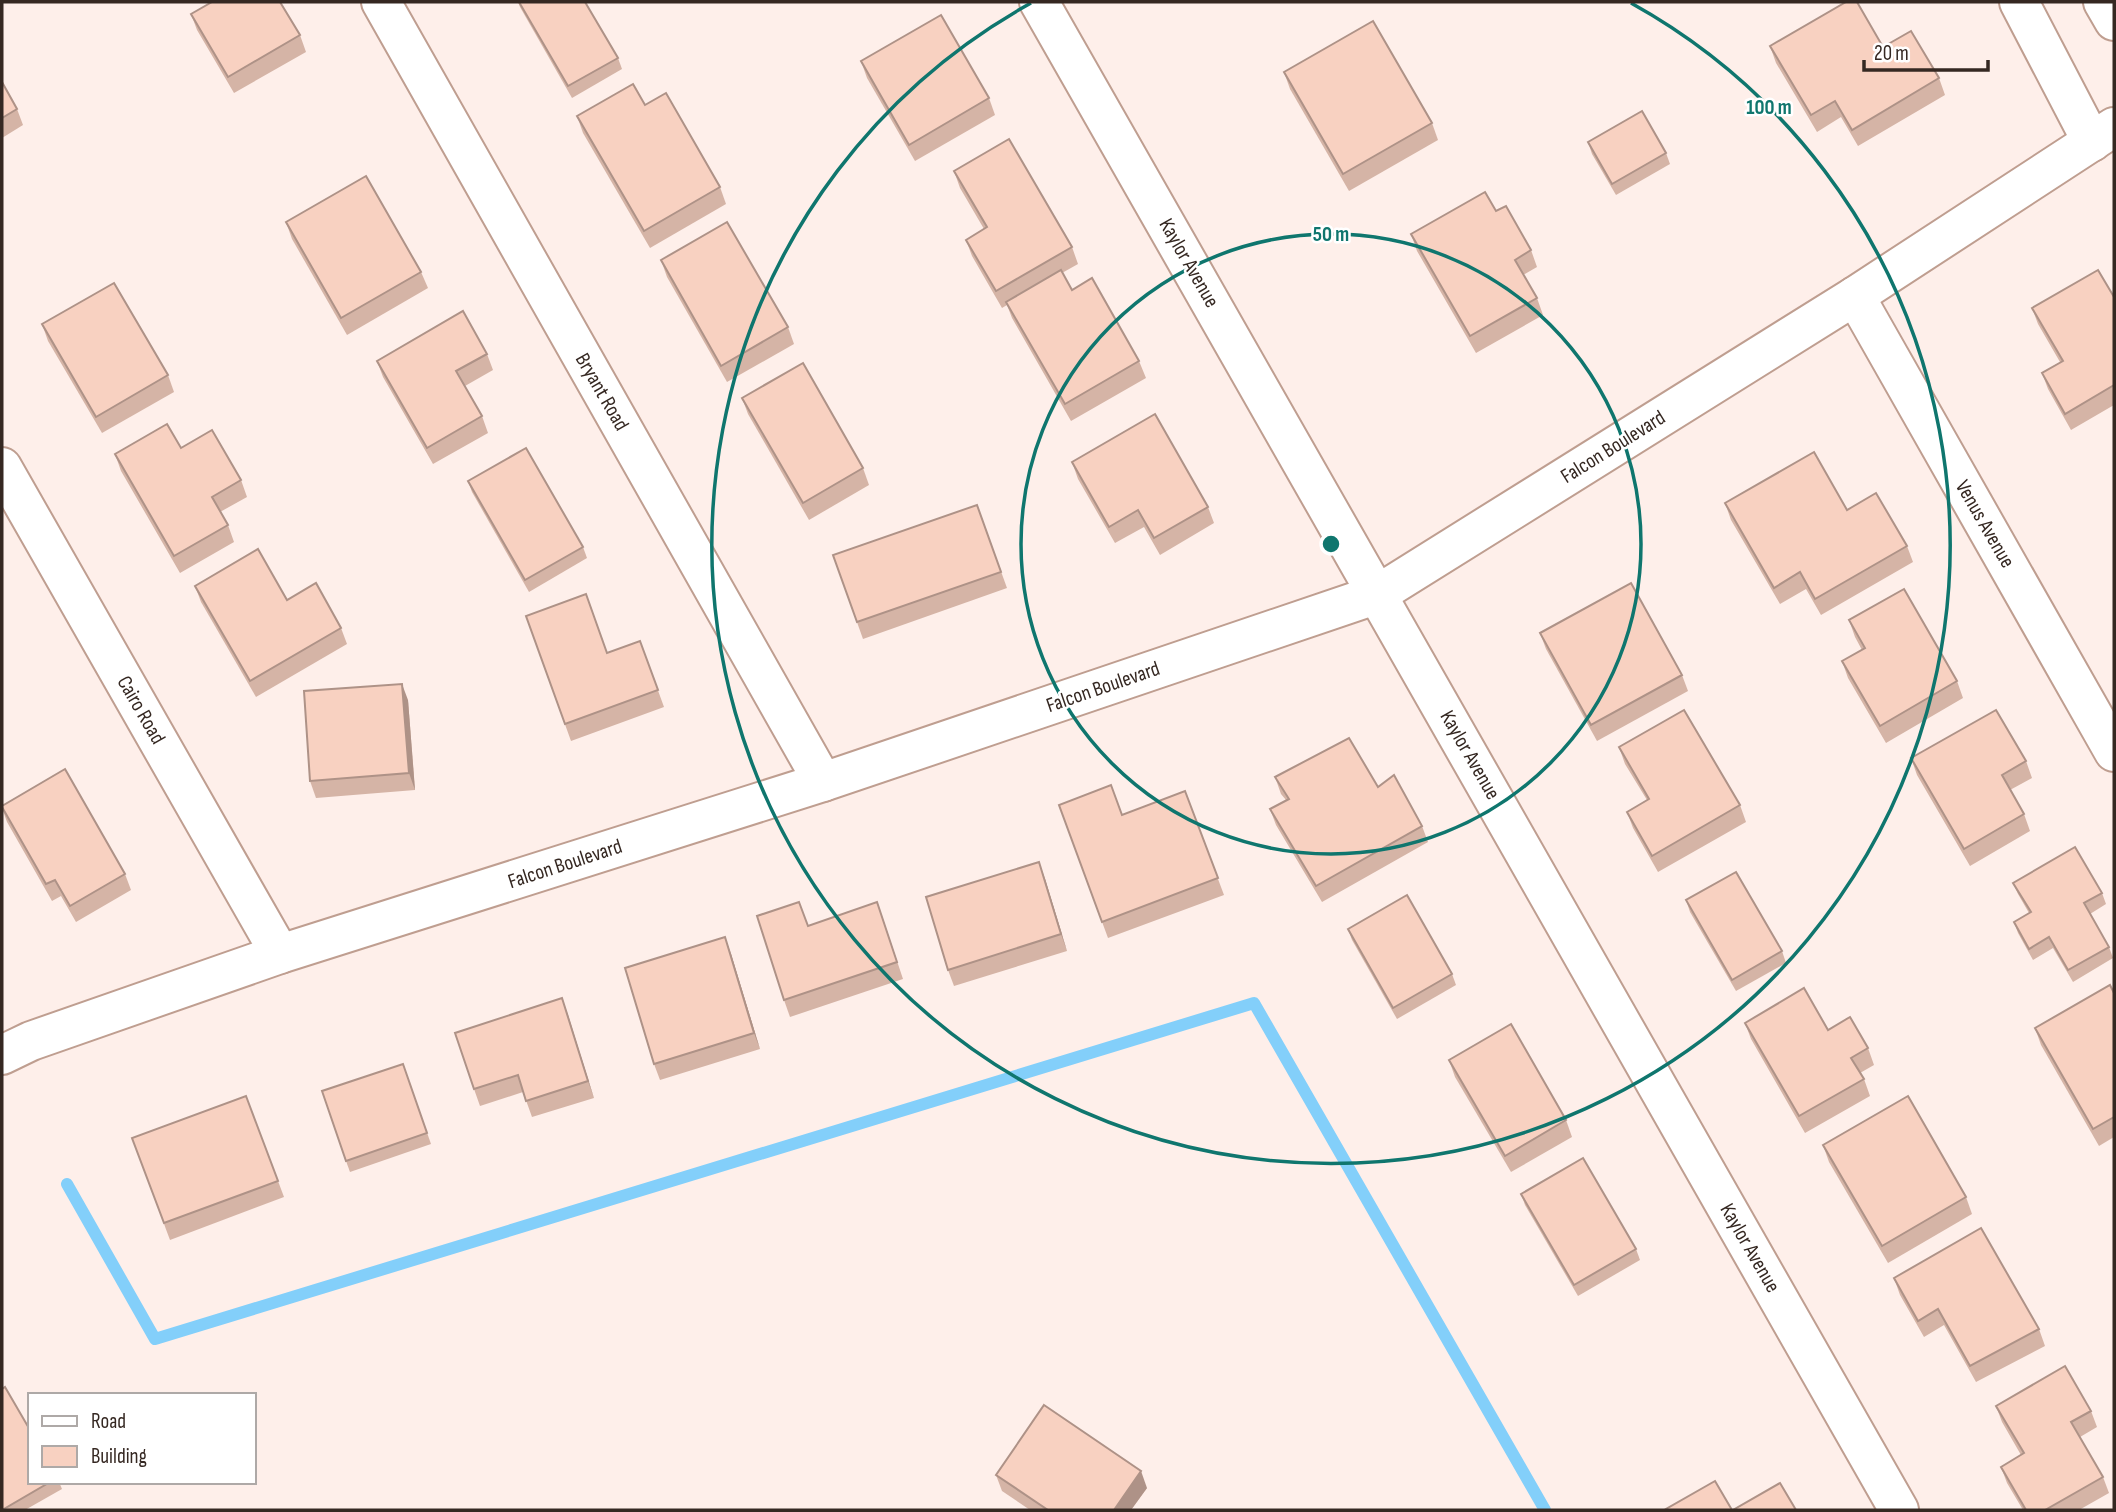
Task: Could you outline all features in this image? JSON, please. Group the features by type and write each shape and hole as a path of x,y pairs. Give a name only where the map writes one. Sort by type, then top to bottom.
{"street":[{"name":"Bryant Road","path":"381,2 823,782"},
{"name":"Kaylor Avenue","path":"1039,2 1899,1510"},
{"path":"2019,2 2103,134"},
{"path":"2103,2 2114,21"},
{"name":"Falcon Boulevard","path":"2,1055 31,1041 281,954 823,782 1378,594 1855,296 2103,134"},
{"name":"Venus Avenue","path":"1855,296 2114,752"},
{"name":"Cairo Road","path":"2,467 281,954"}],"building":[{"path":"212,2 280,2 300,35 228,77 191,14"},
{"path":"519,2 585,2 618,58 568,86"},
{"path":"1846,2 1857,2 1883,47 1911,31 1939,78 1852,130 1835,101 1811,115 1770,46"},
{"path":"941,15 989,98 909,145 861,61"},
{"path":"1373,21 1432,123 1343,174 1284,72"},
{"path":"2,82 17,109 2,118"},
{"path":"633,84 645,105 666,93 720,187 644,231 577,116"},
{"path":"1642,111 1666,153 1612,184 1588,142"},
{"path":"1009,139 1072,247 996,291 966,240 987,227 954,171"},
{"path":"366,176 421,272 341,318 286,222"},
{"path":"1485,192 1496,211 1506,206 1531,250 1515,260 1537,298 1470,336 1411,234"},
{"path":"727,222 788,327 721,366 661,260"},
{"path":"1061,270 1072,290 1092,278 1139,361 1065,404 1006,302"},
{"path":"2098,270 2114,297 2114,385 2065,414 2042,373 2063,361 2032,308"},
{"path":"114,283 168,375 96,417 42,324"},
{"path":"463,311 487,354 456,371 482,416 427,448 377,361"},
{"path":"803,363 863,468 803,503 742,398"},
{"path":"1155,414 1208,507 1154,538 1138,510 1109,527 1072,462"},
{"path":"167,424 181,448 212,430 241,480 212,497 228,525 174,556 115,454"},
{"path":"526,448 583,547 525,580 468,481"},
{"path":"1814,452 1847,510 1876,493 1907,546 1815,599 1800,572 1774,588 1725,503"},
{"path":"977,505 1001,572 857,622 833,555"},
{"path":"258,549 287,600 316,583 341,628 250,681 195,586"},
{"path":"1631,583 1682,675 1591,725 1540,633"},
{"path":"1904,589 1957,681 1880,726 1842,661 1865,648 1849,620"},
{"path":"586,594 607,653 640,641 658,690 565,724 526,616"},
{"path":"402,684 409,773 310,781 304,691"},
{"path":"1684,710 1740,805 1652,856 1627,812 1649,799 1619,747"},
{"path":"1996,710 2026,761 2002,775 2024,814 1964,849 1911,758"},
{"path":"1349,738 1378,787 1394,775 1422,826 1316,886 1270,809 1289,799 1275,777"},
{"path":"65,769 125,874 70,906 55,880 46,884 2,807"},
{"path":"1111,785 1122,815 1185,791 1218,878 1102,922 1059,805"},
{"path":"2075,847 2102,893 2084,903 2109,947 2068,970 2049,937 2029,949 2014,922 2031,912 2013,883"},
{"path":"1039,862 1061,934 948,970 926,897"},
{"path":"1736,872 1782,951 1732,980 1686,900"},
{"path":"1407,895 1452,974 1393,1008 1348,929"},
{"path":"799,902 808,926 877,902 897,962 784,1000 757,916"},
{"path":"725,937 754,1033 654,1064 625,968"},
{"path":"2110,985 2114,993 2114,1117 2093,1129 2035,1028"},
{"path":"1804,988 1828,1030 1850,1017 1868,1048 1851,1058 1864,1079 1799,1116 1745,1023"},
{"path":"562,998 588,1081 526,1101 518,1075 474,1089 455,1033"},
{"path":"1511,1024 1566,1120 1505,1156 1449,1060"},
{"path":"403,1064 427,1133 346,1161 322,1091"},
{"path":"246,1096 278,1181 164,1223 132,1138"},
{"path":"1908,1096 1966,1197 1882,1246 1823,1145"},
{"path":"1583,1158 1636,1249 1574,1285 1521,1194"},
{"path":"1981,1228 2039,1329 1970,1366 1938,1309 1918,1321 1894,1278"},
{"path":"2065,1366 2091,1411 2071,1422 2103,1477 2045,1510 2026,1510 2001,1467 2024,1453 1996,1406"},
{"path":"5,1387 28,1427 28,1484 47,1484 2,1510 2,1389"},
{"path":"1044,1405 1141,1471 1114,1510 1048,1510 996,1475"},
{"path":"1715,1481 1732,1510 1666,1509"},
{"path":"1780,1483 1796,1510 1733,1510"}],"waterway":[{"path":"67,1184 155,1339 1254,1003 1545,1510"}]}
